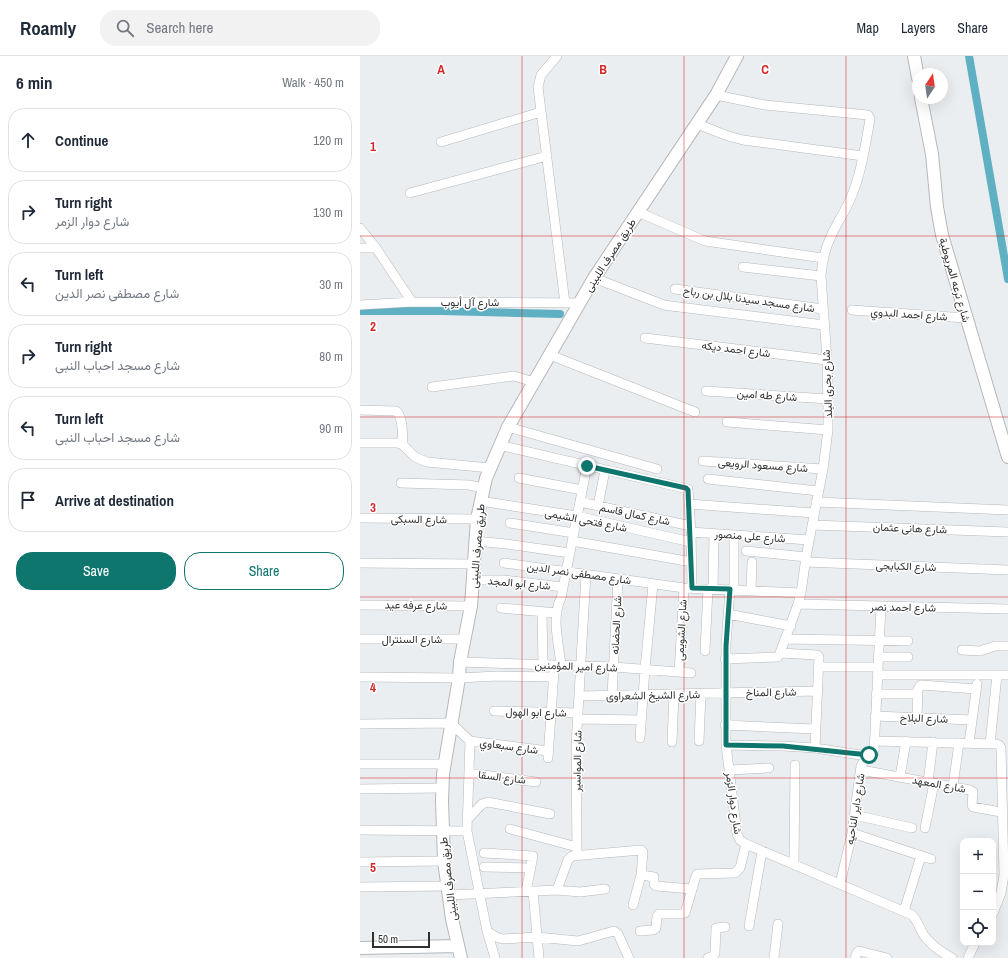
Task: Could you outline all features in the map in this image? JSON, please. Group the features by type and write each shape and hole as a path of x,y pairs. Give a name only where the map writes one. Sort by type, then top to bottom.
{"street":[{"path":"557,56 541,75 538,83 565,303"},
{"name":"طريق مصرف اللبينى","path":"461,958 448,891 444,861 442,788 444,764 459,678 460,662 471,606 474,580 477,519 480,501 490,468 499,445 508,428 594,278 716,96 737,56"},
{"path":"914,56 916,68"},
{"name":"شارع بحرى البلد","path":"716,96 765,105 868,115 870,119 864,156 849,203 832,234 823,258 821,276 827,360 828,430 805,559 801,593 791,626 780,653"},
{"name":"شارع ترعه المريوطية","path":"922,104 932,154 939,221 945,249 1008,457"},
{"path":"441,142 541,112"},
{"path":"697,124 728,136 744,140 864,156"},
{"path":"410,193 547,156"},
{"path":"638,212 704,241 823,258"},
{"path":"360,228 376,248 412,302"},
{"path":"360,248 376,248"},
{"path":"743,267 821,276"},
{"path":"594,278 664,305 824,325"},
{"name":"شارع مسجد سيدنا بلال بن رباح","path":"675,290 823,309"},
{"name":"شارع آل أيوب","path":"360,305 412,302 580,303"},
{"name":"شارع احمد البدوي","path":"852,310 966,318"},
{"name":"شارع احمد ديكه","path":"645,338 827,360"},
{"path":"550,355 696,412"},
{"path":"432,387 514,376 534,382"},
{"name":"شارع طه امين","path":"706,391 828,399"},
{"path":"360,410 396,411 399,414 401,423 403,445"},
{"path":"727,422 828,430"},
{"path":"508,428 658,469"},
{"path":"360,442 398,443 403,445 415,457 427,462 490,468"},
{"path":"499,445 605,470 598,506"},
{"name":"شارع مسعود الرويعى","path":"704,460 822,469"},
{"path":"551,712 553,677 558,665 557,613 587,466"},
{"name":"شارع الشويمى","path":"605,470 688,489 692,562 679,672"},
{"path":"519,478 582,490"},
{"path":"708,479 818,491"},
{"path":"401,483 469,485 484,488"},
{"name":"شارع فتحى الشيمى","path":"480,501 577,516 691,542"},
{"name":"شارع كمال قاسم","path":"580,502 691,529"},
{"path":"816,502 1008,510"},
{"path":"689,504 814,513"},
{"name":"شارع السبكى","path":"360,518 477,519"},
{"path":"510,523 692,562"},
{"name":"شارع هانى عثمان","path":"812,525 1008,532"},
{"name":"شارع على منصور","path":"691,529 714,534 809,540"},
{"path":"705,651 711,589 714,534"},
{"name":"شارع دوار الزمر","path":"734,535 732,589 728,614 725,659 726,745 738,837 746,844 904,911 916,919 927,939 934,946 952,958"},
{"path":"476,541 570,553"},
{"name":"شارع الكبابجى","path":"746,551 805,559 1008,570"},
{"path":"751,590 752,562"},
{"path":"360,563 474,564"},
{"name":"شارع مصطفى نصر الدين","path":"504,563 688,588 801,593"},
{"name":"شارع المواسير","path":"577,851 576,758 586,574"},
{"name":"شارع الحضانه","path":"612,695 618,579"},
{"name":"شارع ابو المجد","path":"474,580 503,580 563,587"},
{"path":"640,738 653,584"},
{"name":"شارع احمد نصر","path":"798,604 1008,609"},
{"name":"شارع عرفه عيد","path":"360,605 471,606"},
{"name":"شارع داير الناحيه","path":"840,884 852,832 863,762 867,756 873,754 881,606"},
{"path":"500,608 557,613"},
{"path":"542,612 543,665"},
{"path":"728,614 791,626"},
{"name":"شارع السنترال","path":"360,639 464,639"},
{"path":"786,639 908,641"},
{"path":"962,650 980,650 995,646 1008,646"},
{"path":"725,659 775,658 780,653 818,656 815,748"},
{"path":"878,657 908,657"},
{"name":"شارع امير المؤمنين","path":"460,662 614,667 691,673"},
{"path":"818,667 878,671 1008,675"},
{"path":"969,743 978,675"},
{"path":"995,744 997,675"},
{"path":"360,677 553,677"},
{"path":"917,718 918,688 922,685 976,689"},
{"name":"شارع المناخ","path":"726,693 817,691"},
{"name":"شارع الشيخ الشعراوى","path":"579,696 726,693"},
{"path":"672,742 674,694"},
{"path":"699,741 701,694"},
{"path":"876,694 918,694"},
{"name":"شارع ابو الهول","path":"494,711 551,712 578,716 641,720"},
{"name":"شارع سبعاوي","path":"470,741 548,755 551,712"},
{"name":"شارع البلاح","path":"875,716 972,720"},
{"path":"360,724 451,723 470,741 467,831 487,931 494,958"},
{"path":"726,725 815,729"},
{"path":"874,740 995,744 1001,748 1001,812 1006,867 998,904 995,910"},
{"path":"900,777 906,741"},
{"path":"925,828 931,783 933,742"},
{"path":"953,786 958,743"},
{"path":"726,745 815,748 867,756"},
{"path":"360,764 444,764"},
{"path":"794,765 794,864"},
{"path":"730,770 769,768"},
{"name":"شارع المعهد","path":"861,770 972,790 973,807 1001,812"},
{"name":"شارع السقا","path":"469,773 536,782"},
{"path":"360,788 442,788"},
{"path":"467,820 482,804 488,802 550,814"},
{"path":"855,815 912,828"},
{"path":"510,829 577,851 639,850 643,852 641,875 633,905"},
{"path":"360,830 467,831"},
{"path":"852,832 931,859"},
{"path":"640,931 653,930 656,928 657,916 659,914 685,913 697,874 735,873 738,871 746,844"},
{"path":"557,890 569,857 577,851"},
{"path":"749,926 762,851"},
{"path":"484,853 532,855 529,891 539,958"},
{"path":"904,911 921,856"},
{"path":"360,862 444,861"},
{"path":"484,867 531,868"},
{"path":"641,875 654,877 654,884 656,886 692,889"},
{"path":"360,887 480,894 557,890 580,892 605,889"},
{"path":"774,958 778,924"},
{"path":"708,958 713,956 715,953 716,928 724,927"},
{"path":"487,931 496,937 503,939 537,937 578,941 614,931 618,934 629,958"},
{"path":"360,948 458,946"},
{"path":"968,958 974,946"},
{"path":"857,955 886,958"}],"waterway":[{"path":"969,56 1008,279"},
{"path":"360,311 441,311 560,314"}],"route":[{"path":"587,466 688,489 692,588 730,589 725,659 726,745 815,748 867,756 869,755"}]}
